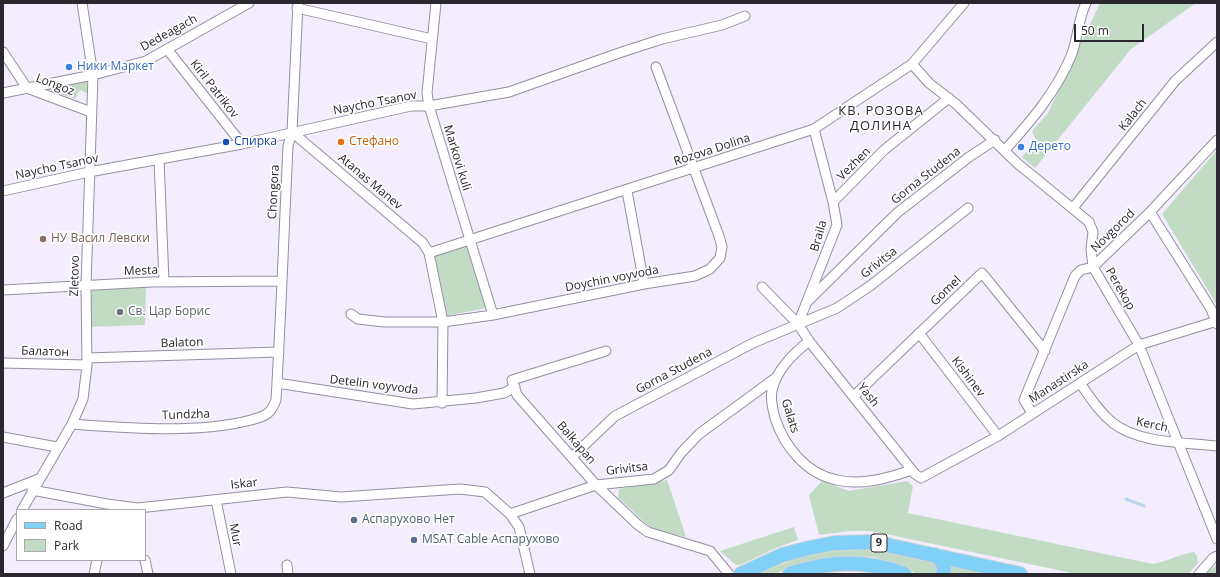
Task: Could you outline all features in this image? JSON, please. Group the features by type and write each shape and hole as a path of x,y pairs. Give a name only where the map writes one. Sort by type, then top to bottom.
{"main road":[{"name":"9","path":"741,574 782,555 835,543 873,542 1020,574"},
{"path":"934,555 942,561 944,568 943,574"},
{"name":"9","path":"790,574 819,566 856,562 889,568 904,574"}],"street":[{"name":"Zletovo","path":"22,509 57,447 72,424 83,399 87,362 86,285 93,75 82,3"},
{"name":"Dedeagach","path":"3,93 93,75 146,61 249,3"},
{"name":"Markovi kuli","path":"436,3 427,93 429,106 492,315"},
{"name":"Rozova Dolina","path":"429,253 469,242 814,129 912,64 964,3"},
{"path":"1004,150 1035,116 1050,96 1071,55 1086,3"},
{"path":"297,6 432,38"},
{"name":"Chongora","path":"277,383 288,146 292,132 297,6"},
{"name":"Naycho Tsanov","path":"3,191 89,172 242,144 412,106 429,106 509,92 618,53 662,39 722,25 745,16"},
{"name":"Kalach","path":"1074,208 1176,81 1217,42"},
{"name":"Kiril Patrikov","path":"167,49 242,144"},
{"name":"Longoz","path":"3,52 27,88 91,112"},
{"name":"Perekop","path":"912,64 929,83 995,140 1036,179 1074,208 1089,222 1093,232 1091,249 1093,267 1138,345 1217,540"},
{"path":"656,67 694,168"},
{"name":"Vezhen","path":"833,202 884,150 948,98"},
{"name":"Braila","path":"798,324 837,226 833,202 814,129"},
{"name":"Atanas Manev","path":"292,132 423,243 429,253"},
{"name":"Gorna Studena","path":"807,302 897,213 969,157 995,140"},
{"name":"Novgorod","path":"1032,413 1024,400 1075,276 1081,270 1093,267 1150,212 1217,140"},
{"path":"159,159 164,282"},
{"name":"Doychin voyvoda","path":"492,315 703,273 720,258 722,247 694,168"},
{"path":"627,191 644,284"},
{"name":"Grivitsa","path":"798,324 823,314 844,303 870,286 968,208"},
{"path":"1150,212 1211,309 1217,322"},
{"path":"429,253 443,322 442,403"},
{"name":"Gomel","path":"854,396 982,273 1045,351"},
{"name":"Mesta","path":"3,290 164,282 281,281"},
{"name":"Yash","path":"762,287 798,324 809,341 912,470 921,478"},
{"path":"351,314 358,319 384,322 443,322 492,315"},
{"name":"Manastirska","path":"921,478 998,436 1138,345 1217,322"},
{"name":"Gorna Studena","path":"572,457 615,416 753,343 798,324"},
{"name":"Kishinev","path":"919,332 998,436"},
{"name":"Galats","path":"809,341 786,362 777,377 772,392 772,407 788,447 808,466 822,475 837,481 871,481 889,478 912,470"},
{"name":"Detelin voyvoda","path":"277,383 396,402 413,404 442,403 504,393 514,384 606,351"},
{"name":"Balaton","path":"87,362 279,352"},
{"name":"Балатон","path":"3,363 87,362"},
{"name":"Grivitsa","path":"510,514 596,485 654,479 669,470 681,453 699,434 777,377"},
{"name":"Tundzha","path":"72,424 127,428 205,427 238,423 268,414 273,408 276,400 277,383"},
{"name":"Kerch","path":"1080,383 1106,416 1123,429 1134,435 1217,446"},
{"name":"Balkapan","path":"514,384 517,395 596,485 643,529 648,532 710,551 729,574"},
{"path":"3,437 57,447"},
{"path":"3,493 39,479"},
{"name":"Iskar","path":"32,490 106,507 138,509 287,492 341,497 460,489 485,492 510,514"},
{"name":"Mur","path":"216,500 231,574"},
{"path":"510,514 519,527 530,574"},
{"path":"3,546 16,521"},
{"path":"1199,574 1213,558 1217,556"},
{"path":"94,574 97,561"},
{"path":"145,561 148,574"}],"green space":[{"path":"1100,3 1196,3 1131,49 1035,168 1022,157 1036,141 1032,131 1048,113"},
{"path":"87,78 87,93 80,90 75,99 47,89 48,85"},
{"path":"1217,150 1217,305 1162,214"},
{"path":"469,246 487,308 445,316 433,255"},
{"path":"146,282 145,325 87,327 86,285"},
{"path":"667,480 686,537 654,529 643,521 618,497 619,489"},
{"path":"822,481 849,491 907,481 913,486 908,513 1153,564 1194,552 1197,556 1198,563 1188,574 1077,574 871,531 849,531 819,535 809,495"},
{"path":"794,527 798,540 776,548 740,565 736,565 720,551"},
{"path":"871,548 984,574 918,574 874,557 853,556 826,559 799,565 773,574 761,574 787,562 801,558 828,552"},
{"path":"1217,564 1217,574 1206,574"}],"waterway":[{"path":"1126,499 1144,506"}],"place":[{"name":"Ники Маркет","path":"69,67"},
{"name":"Спирка","path":"226,142"},
{"name":"Стефано","path":"341,142"},
{"name":"Дерето","path":"1021,147"},
{"name":"НУ Васил Левски","path":"43,239"},
{"name":"Св. Цар Борис","path":"120,312"},
{"name":"Аспарухово Нет","path":"354,520"},
{"name":"MSAT Cable Аспарухово","path":"414,540"}],"district":[{"name":"КВ. РОЗОВА ДОЛИНА","path":"881,118"}]}
